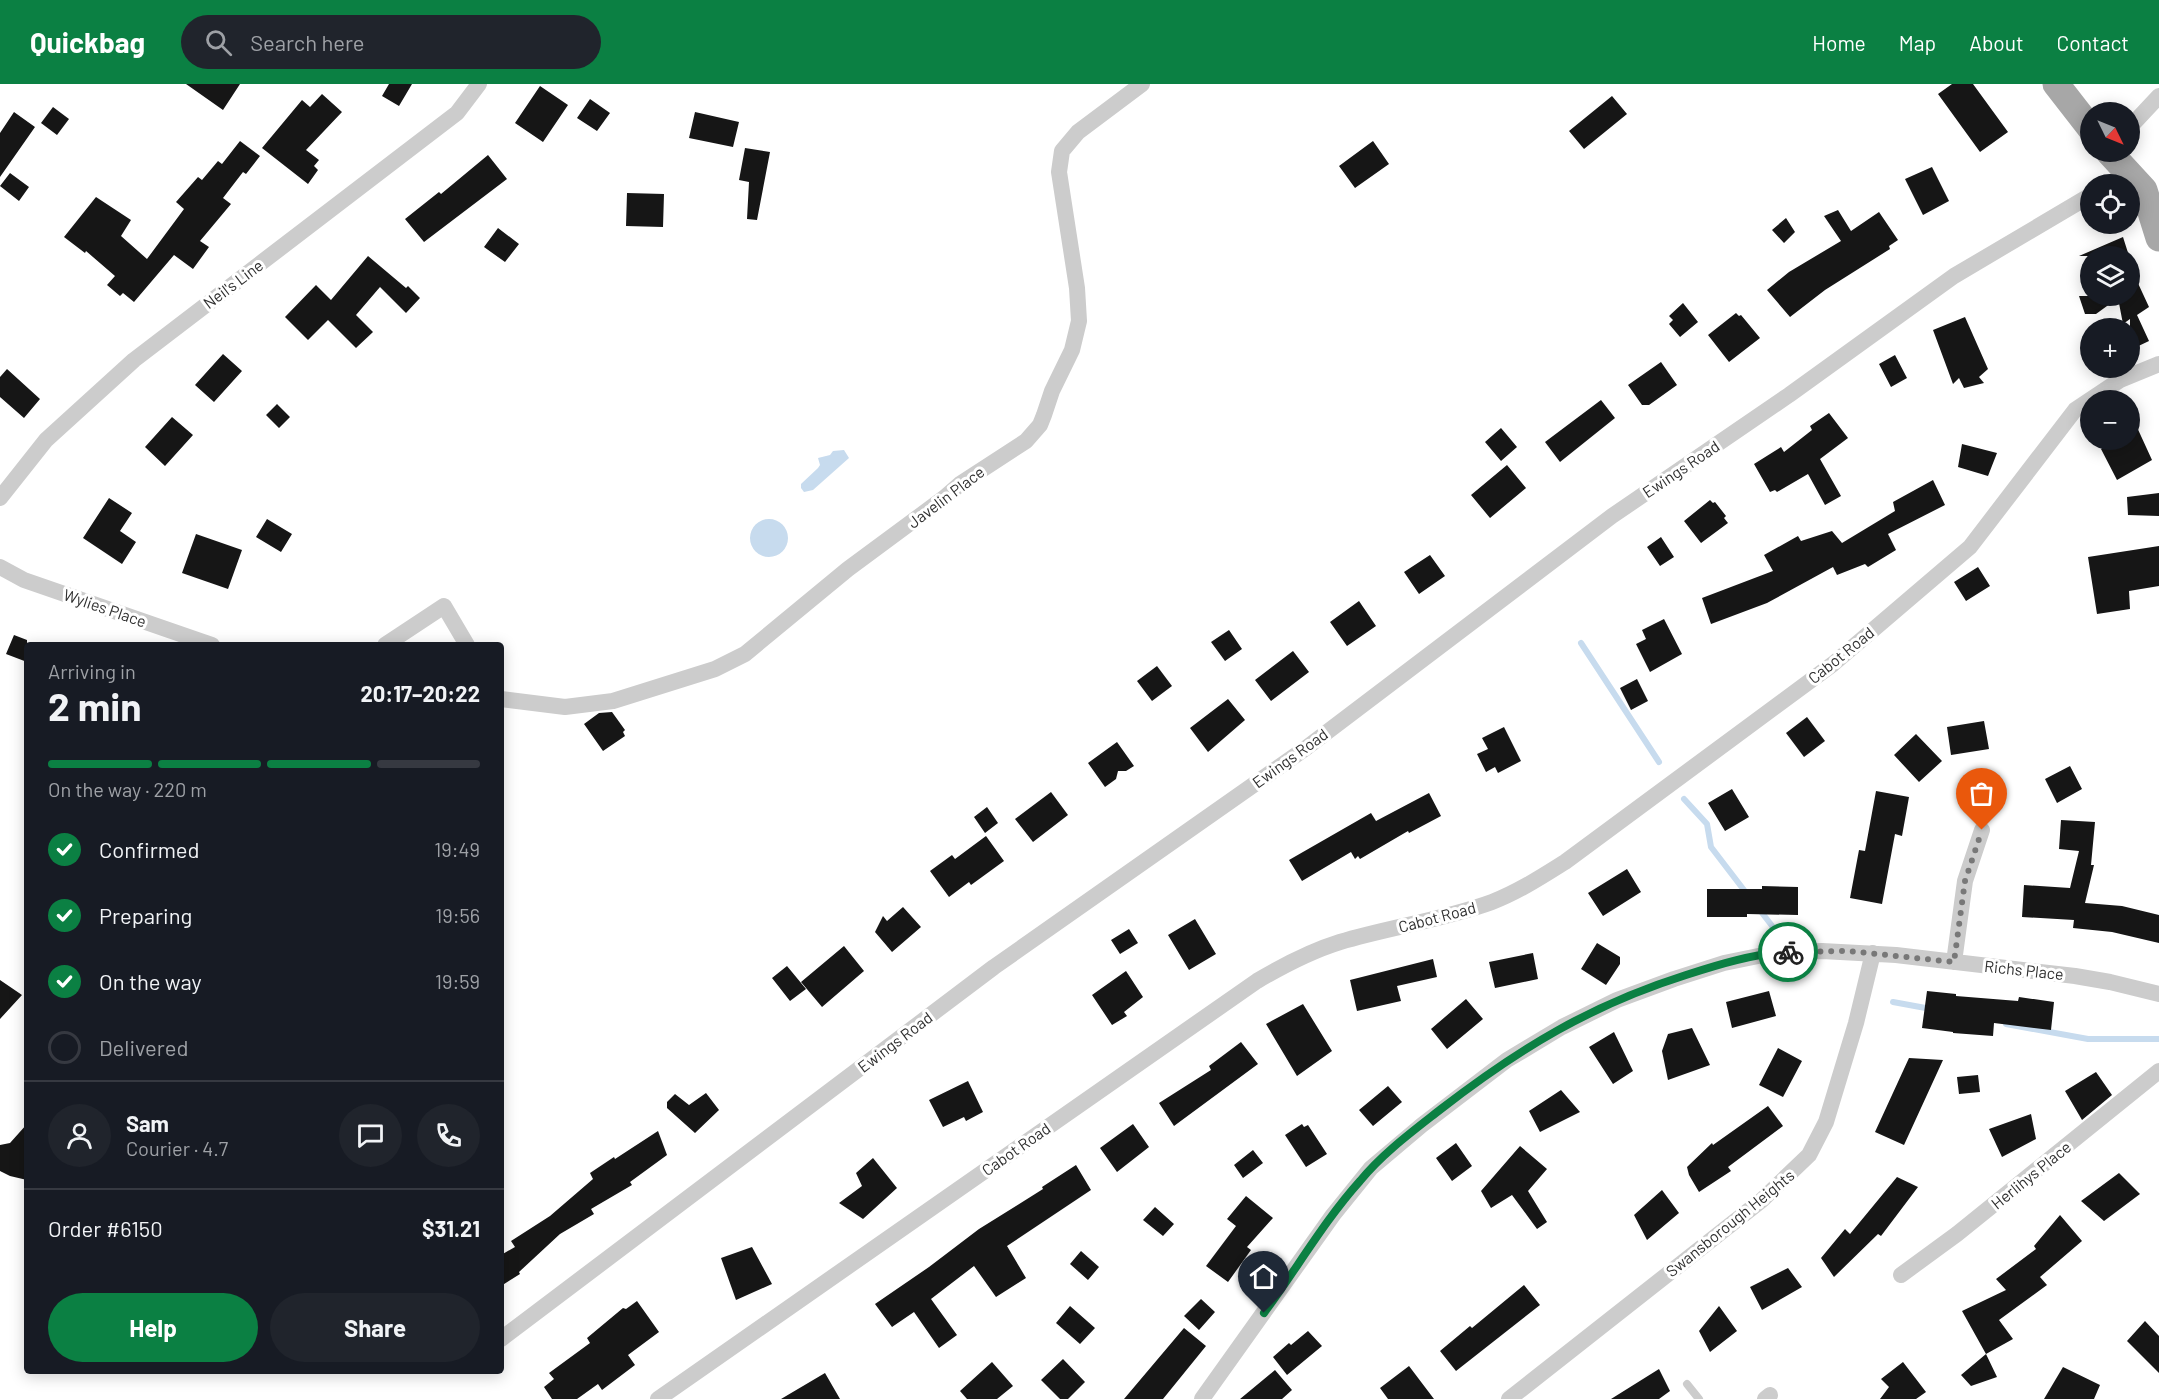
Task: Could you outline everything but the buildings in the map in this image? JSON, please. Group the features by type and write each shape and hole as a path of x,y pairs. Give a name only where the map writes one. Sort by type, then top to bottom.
{"main road":[{"path":"2056,84 2080,115"},
{"path":"2140,188 2144,190 2159,238"}],"street":[{"name":"Neil's Line","path":"0,498 46,440 134,360 458,113 479,84"},
{"name":"Javelin Place","path":"504,699 565,707 612,701 715,669 745,654 848,569 960,484 1026,441 1040,424 1044,415 1072,350 1078,321 1077,288 1059,178 1059,160 1062,151 1078,132 1142,84"},
{"path":"2140,116 2159,96"},
{"name":"Ewings Road","path":"504,1337 994,967 1306,748 1612,516 1789,395 1954,276 2080,202"},
{"name":"Cabot Road","path":"658,1399 1257,981 1291,962 1326,947 1441,918 1492,902 1523,888 1584,849 1833,664 1970,547 2075,410 2120,380 2159,364"},
{"name":"Wylies Place","path":"0,567 24,580 203,642"},
{"path":"390,642 444,606 466,642"},
{"path":"1954,962 1965,881 1982,830"},
{"name":"Richs Place","path":"1202,1399 1359,1181 1398,1144 1507,1060 1562,1027 1617,1000 1700,970 1773,953 1822,951 1874,953 2093,978 2159,994"},
{"name":"Swansborough Heights","path":"1509,1399 1762,1200 1809,1155 1826,1122 1856,1023 1874,953"},
{"name":"Herlihys Place","path":"1901,1275 1957,1234 2159,1071"}],"lane":[{"path":"1687,1384 1699,1399"}],"water":[{"path":"844,450 849,458 813,490 804,492 801,484 820,465 818,458 830,455 833,451"},
{"path":"769,519 783,524 788,538 783,552 769,557 755,552 750,538 755,524"}],"waterway":[{"path":"1581,643 1659,762"},
{"path":"1684,799 1707,824 1711,847 1747,894"},
{"path":"1759,909 1776,931"},
{"path":"1893,1002 1931,1009"},
{"path":"2006,1024 2088,1039 2159,1039"}],"way so far":[{"path":"1788,952 1848,951 1954,962 1965,881 1982,830"}],"route":[{"path":"1264,1313 1333,1215 1371,1168 1398,1144 1507,1060 1562,1027 1646,988 1724,963 1748,957 1788,952"}]}
